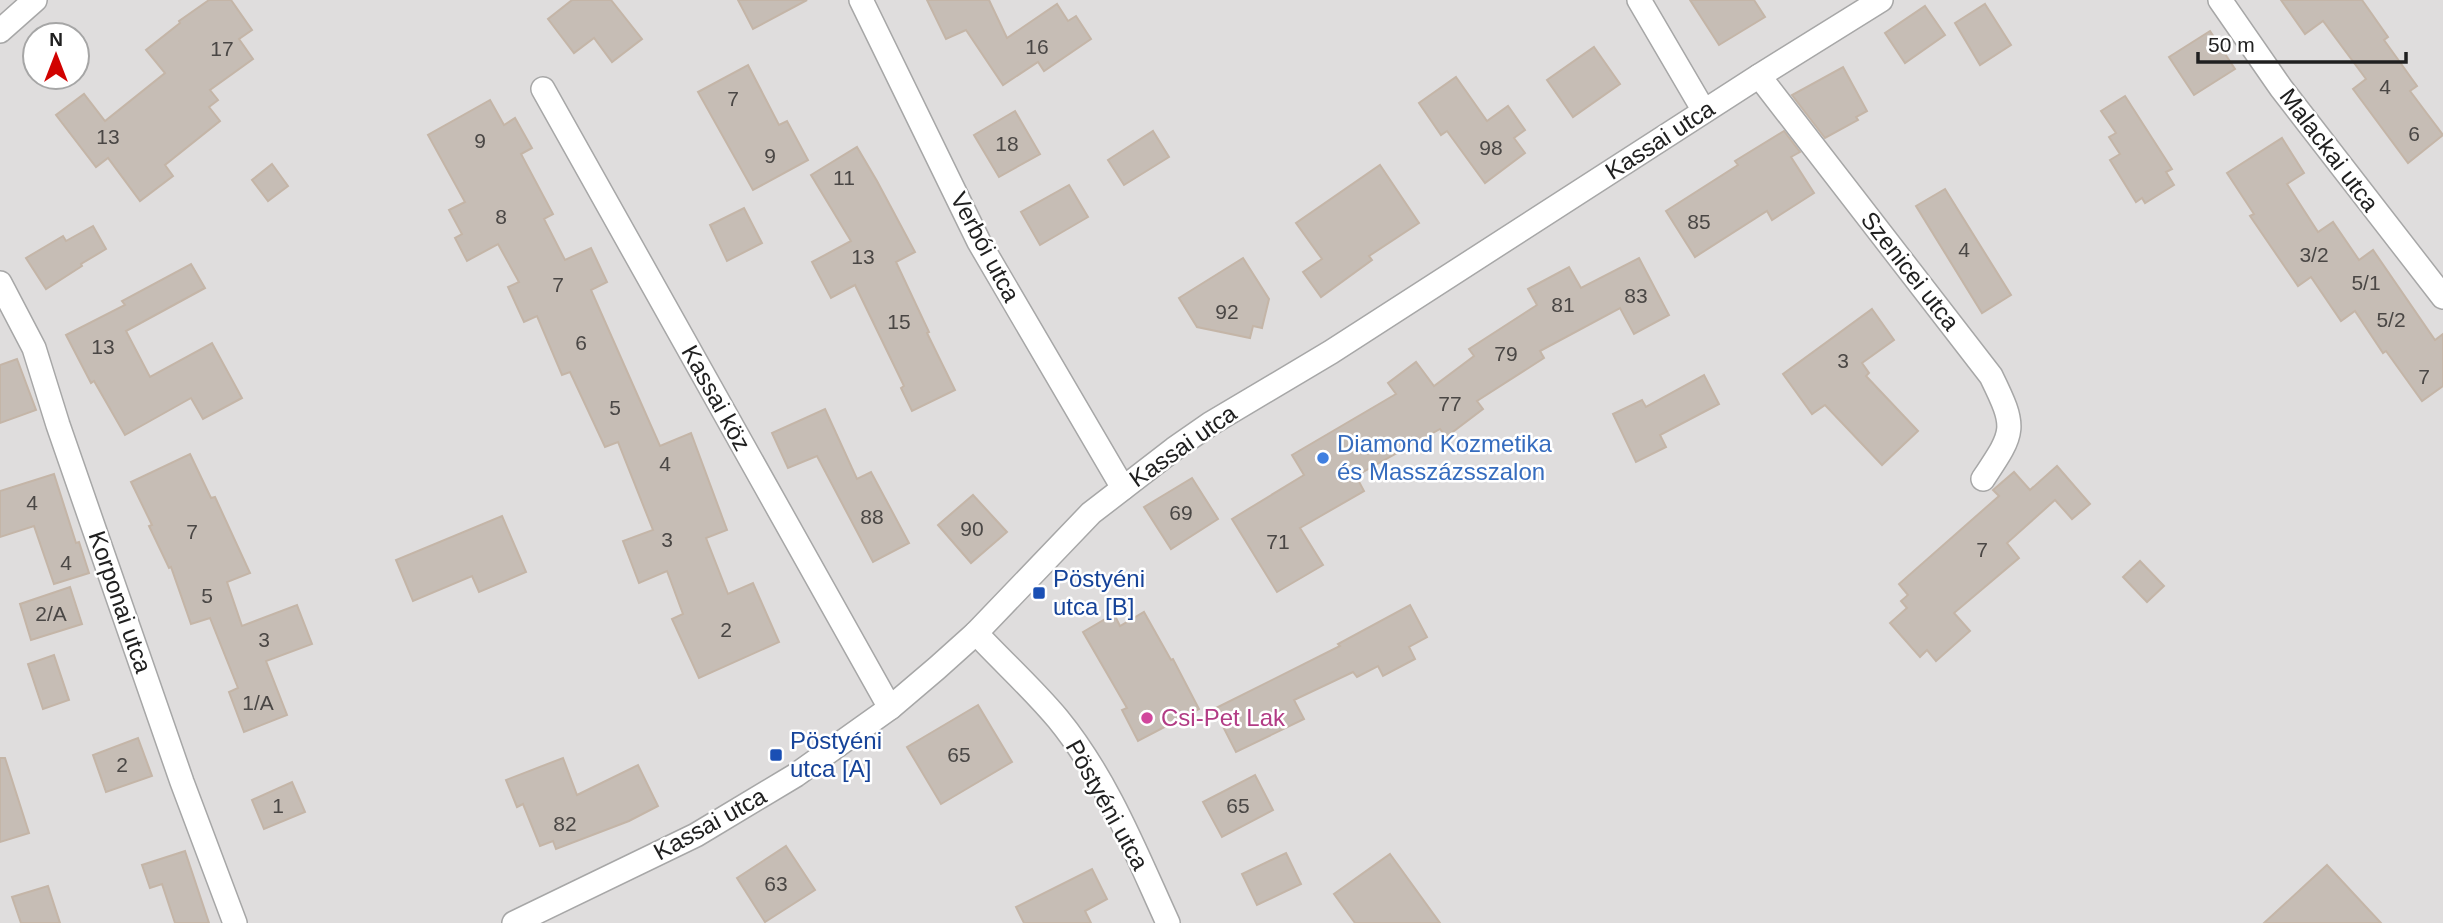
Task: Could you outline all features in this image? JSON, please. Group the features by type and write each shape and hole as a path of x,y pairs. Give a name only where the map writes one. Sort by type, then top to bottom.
{"street":[{"path":"0,31 36,0"},
{"name":"Verbói utca","path":"861,0 979,242 1122,488"},
{"path":"1639,0 1704,111"},
{"name":"Kassai utca","path":"514,923 706,829 796,775 890,708 976,633 1091,513 1210,424 1331,352 1881,0"},
{"name":"Malackai utca","path":"2220,0 2281,88 2443,297"},
{"name":"Szenicei utca","path":"1759,76 1991,376 2006,406 2011,425 2004,447 1983,480"},
{"name":"Kassai köz","path":"543,89 890,708"},
{"name":"Korponai utca","path":"0,283 34,348 58,425 173,756 235,923"},
{"name":"Pöstyéni utca","path":"976,633 1058,720 1094,772 1124,825 1168,923"}],"shaded area":[{"path":"0,0 2443,0 2443,923 0,923"}],"building":[{"path":"209,0 231,0 252,30 239,39 253,59 210,90 218,100 209,107 220,121 165,165 173,176 140,201 108,158 96,167 56,115 84,94 105,121 165,73 146,50 180,23 179,21"},
{"path":"572,0 611,0 642,39 612,62 594,38 574,53 548,19"},
{"path":"738,0 807,0 753,29"},
{"path":"927,0 989,0 1007,38 1057,4 1068,21 1076,16 1091,39 1044,71 1038,62 1003,85 966,30 946,39"},
{"path":"1690,0 1754,0 1765,17 1719,45"},
{"path":"2281,0 2362,0 2388,37 2384,40 2417,86 2410,91 2443,135 2408,163 2353,89 2366,79 2323,21 2305,34"},
{"path":"1985,4 2011,45 1980,65 1955,23"},
{"path":"1925,6 1945,35 1905,63 1885,33"},
{"path":"2210,31 2235,69 2194,95 2169,57"},
{"path":"1594,47 1620,84 1573,117 1547,80"},
{"path":"748,65 779,125 787,121 808,160 753,190 698,92"},
{"path":"1843,67 1867,111 1856,117 1858,120 1825,138 1792,95"},
{"path":"1456,77 1487,121 1508,106 1525,130 1514,138 1525,153 1485,183 1447,131 1441,135 1419,103"},
{"path":"2125,96 2172,169 2166,172 2174,185 2145,203 2142,198 2136,202 2110,160 2120,154 2109,137 2116,133 2101,111"},
{"path":"490,100 504,125 515,118 532,148 521,154 553,214 544,219 565,260 591,248 607,282 591,290 660,446 691,433 727,530 706,538 728,594 753,583 779,642 699,678 672,619 683,614 667,571 639,583 623,541 653,530 618,442 605,447 570,372 562,375 537,316 524,322 508,287 519,282 498,244 467,261 455,238 462,234 449,210 465,202 428,135"},
{"path":"1015,111 1040,154 999,177 974,135"},
{"path":"1153,131 1169,157 1124,185 1108,160"},
{"path":"1784,131 1800,152 1791,157 1814,193 1772,220 1767,211 1695,257 1666,211 1738,165 1735,161"},
{"path":"2282,138 2304,173 2287,184 2318,232 2333,222 2359,260 2373,250 2435,340 2443,334 2443,386 2422,401 2386,351 2383,353 2355,311 2341,321 2311,277 2298,286 2250,216 2254,214 2227,173"},
{"path":"857,147 915,252 896,262 955,390 912,411 901,388 904,386 855,285 831,298 812,262 851,241 811,175"},
{"path":"272,164 288,186 268,201 252,180"},
{"path":"1380,165 1419,223 1369,256 1372,260 1321,297 1303,272 1322,259 1296,223"},
{"path":"1069,185 1088,217 1040,245 1021,212"},
{"path":"1945,189 2011,295 1982,313 1916,206"},
{"path":"744,208 762,243 727,261 710,225"},
{"path":"93,226 106,249 46,289 26,258 63,236 66,241"},
{"path":"1243,258 1269,299 1262,328 1253,326 1250,338 1197,327 1179,298"},
{"path":"1639,258 1669,315 1634,334 1620,308 1540,351 1544,358 1477,401 1483,409 1446,437 1440,429 1356,476 1364,491 1300,528 1323,565 1277,592 1232,519 1304,475 1292,455 1396,394 1388,383 1416,362 1434,386 1474,356 1469,349 1537,305 1528,289 1569,267 1581,288"},
{"path":"191,264 205,288 126,331 150,377 212,343 242,398 203,419 191,398 125,435 94,381 91,383 66,335 125,305 122,301"},
{"path":"1872,309 1894,340 1862,363 1869,373 1866,376 1918,431 1882,465 1825,405 1812,414 1783,374"},
{"path":"17,359 36,410 0,423 0,365"},
{"path":"1704,375 1719,404 1660,435 1666,447 1636,462 1613,414 1642,400 1646,407"},
{"path":"825,409 857,479 871,472 909,543 873,562 817,456 788,468 772,433"},
{"path":"190,454 211,498 215,497 250,573 227,582 242,626 297,605 312,644 266,661 287,715 244,732 229,692 238,688 210,618 191,624 171,567 169,568 149,526 152,525 131,482"},
{"path":"2057,466 2090,504 2072,519 2055,500 2007,543 2019,558 1954,613 1970,631 1936,661 1927,650 1920,657 1890,623 1907,608 1901,601 1908,595 1899,584 1999,496 1993,490 2014,472 2030,490"},
{"path":"54,474 76,543 79,542 89,573 54,584 34,526 0,537 0,491"},
{"path":"1192,478 1218,519 1171,549 1144,507"},
{"path":"973,495 1007,532 971,563 938,525"},
{"path":"502,516 526,572 479,592 472,576 413,601 396,560"},
{"path":"2140,561 2164,586 2147,602 2123,577"},
{"path":"70,587 82,624 31,640 20,604"},
{"path":"1410,605 1427,637 1409,647 1415,659 1383,676 1378,666 1357,677 1353,672 1294,700 1304,719 1236,752 1214,709 1340,646 1338,644"},
{"path":"1144,612 1199,709 1138,741 1122,710 1127,708 1083,632 1114,614 1120,626"},
{"path":"54,655 69,700 43,709 28,664"},
{"path":"978,705 1012,762 941,804 907,747"},
{"path":"138,738 152,776 106,792 93,755"},
{"path":"0,758 5,758 29,833 0,842"},
{"path":"563,758 577,795 638,765 658,806 629,821 556,849 553,841 540,846 523,804 517,807 506,780"},
{"path":"1255,775 1273,810 1222,837 1203,802"},
{"path":"292,782 305,812 264,829 252,800"},
{"path":"786,846 815,890 765,922 737,878"},
{"path":"185,851 209,923 175,923 162,884 150,888 142,865"},
{"path":"1286,853 1301,884 1257,905 1242,874"},
{"path":"1390,854 1440,923 1355,923 1334,894"},
{"path":"2327,865 2381,923 2264,923"},
{"path":"1092,869 1107,899 1085,911 1091,923 1024,923 1016,907"},
{"path":"48,886 60,923 21,923 12,897"}],"place":[{"name":"Diamond Kozmetika és Masszázsszalon","path":"1323,458"},
{"name":"Pöstyéni utca [B]","path":"1039,593"},
{"name":"Csi-Pet Lak","path":"1147,718"},
{"name":"Pöstyéni utca [A]","path":"776,755"}]}
